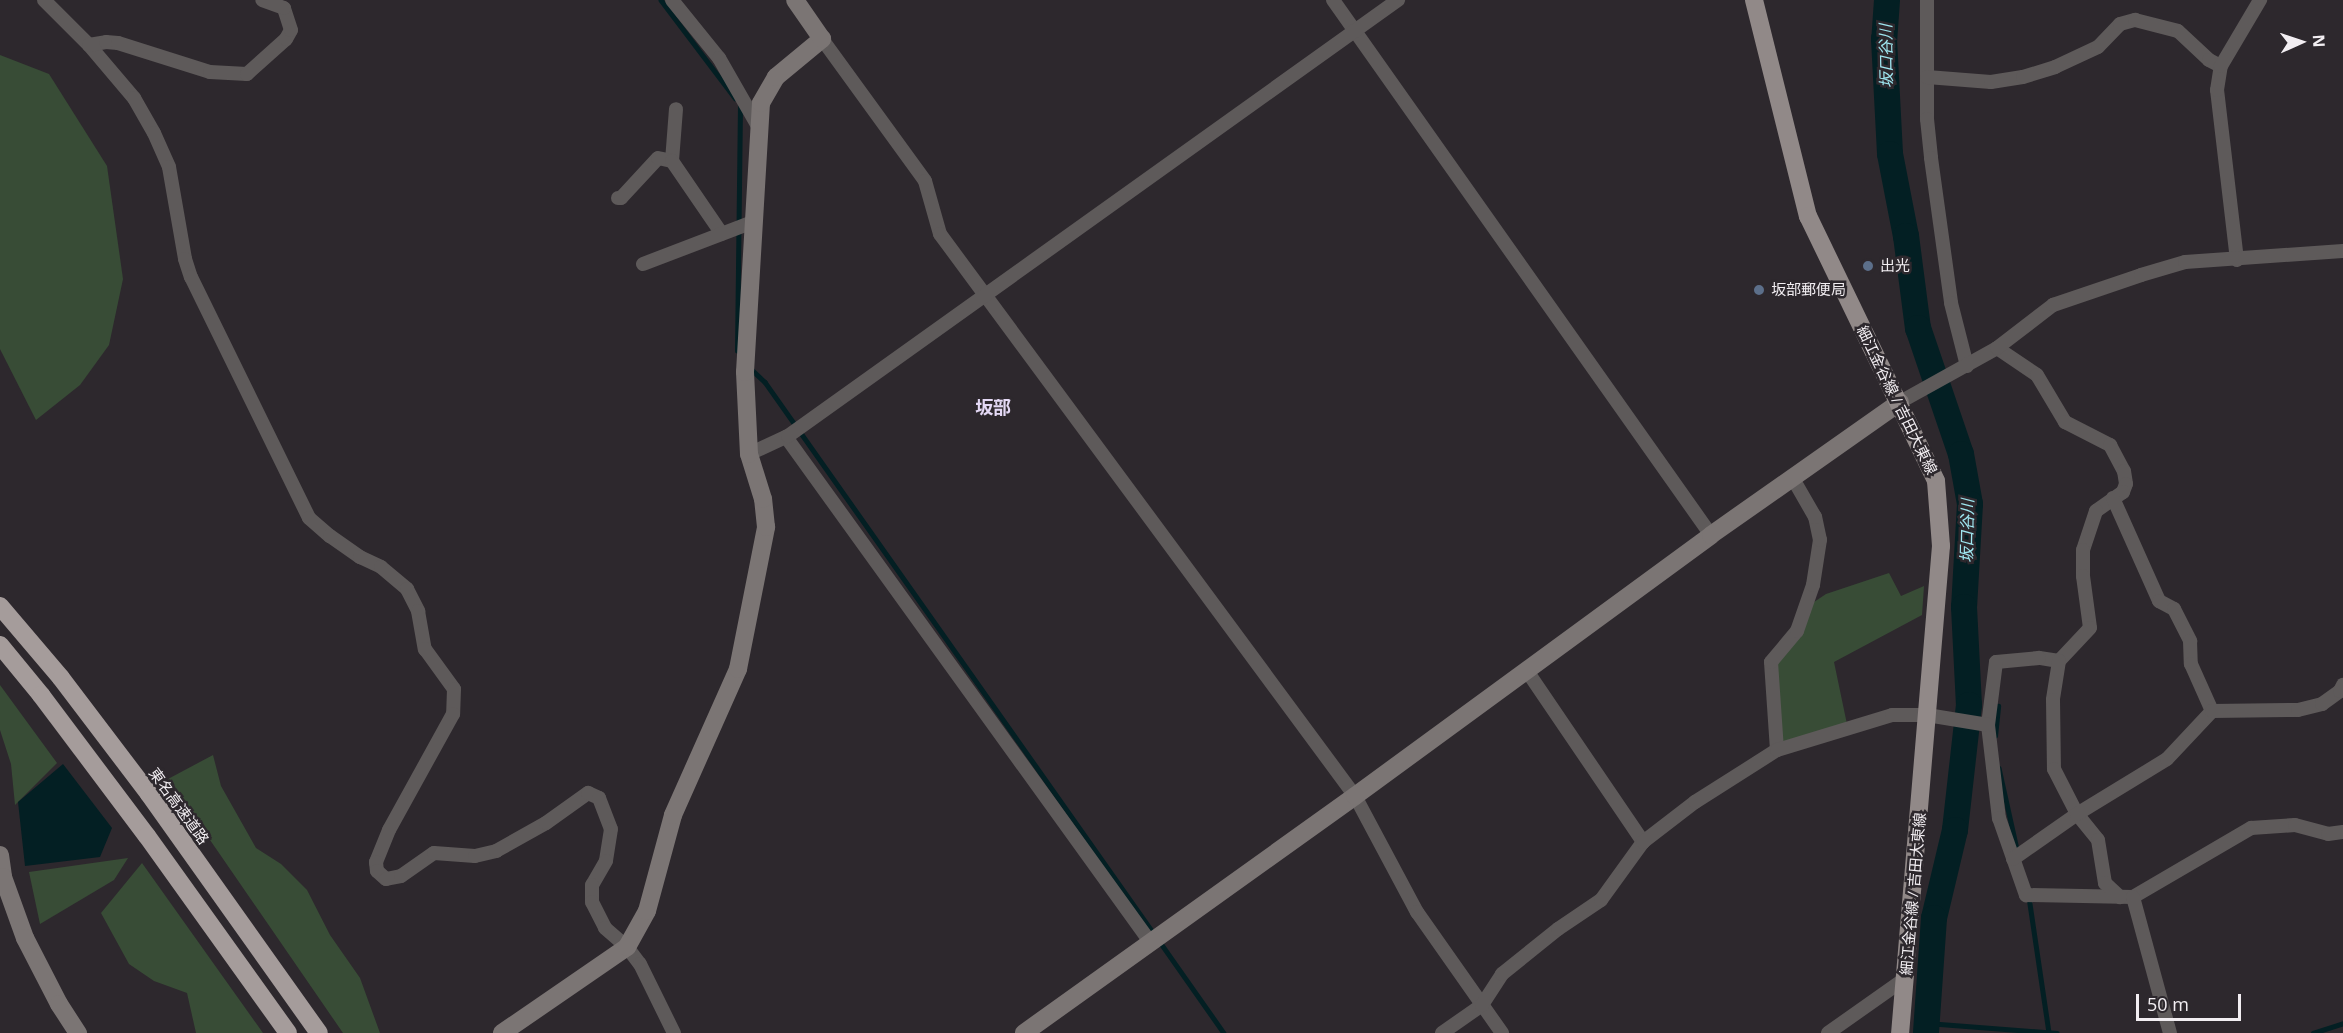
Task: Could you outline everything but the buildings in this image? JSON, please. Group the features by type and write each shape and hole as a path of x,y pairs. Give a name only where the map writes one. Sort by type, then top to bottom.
{"highway":[{"name":"東名高速道路","path":"0,606 61,678 149,794 319,1033"},
{"path":"0,645 41,694 147,836 288,1033"}],"main road":[{"name":"細江金谷線 / 吉田大東線","path":"1754,0 1808,216 1900,402 1936,481 1941,546 1932,717 1900,1033"}],"street":[{"path":"44,0 89,45 134,98 154,133 169,167 185,259 191,277 309,518 360,558 381,567 407,589 418,611 425,649 454,689 453,714 389,830 376,862 377,871 386,879 401,876 434,853 475,856 496,851 546,823 588,793 599,798 611,829 606,861 592,885 592,902 605,928 627,947 640,964 674,1033"},
{"path":"89,45 106,42 118,44 210,72 247,74 286,39 291,30 284,8 262,0"},
{"path":"672,0 719,58 758,126"},
{"path":"795,0 925,181 940,234 1355,796 1417,912 1502,1033"},
{"path":"1333,0 1711,535"},
{"path":"749,454 787,436 1398,0"},
{"path":"1927,0 1930,149 1951,303 1967,366"},
{"path":"2237,260 2217,90 2221,66 2260,0"},
{"path":"1927,77 1991,82 2023,77 2055,67 2098,47 2120,24 2135,20 2178,31 2209,60 2221,66"},
{"path":"502,1033 627,947 647,911 673,815 738,669 766,527 763,499 749,454 745,372 751,223 761,103 776,77 822,39"},
{"path":"672,161 676,109"},
{"path":"618,198 621,198 658,158 672,161 726,232"},
{"path":"643,264 751,223"},
{"path":"1024,1033 1355,796 1792,477 1900,402 1997,348 2053,305 2185,262 2343,251"},
{"path":"1997,348 2037,375 2065,422 2110,445 2124,471 2126,484 2123,492 2096,511 2083,550 2083,576 2090,628 2059,661 2053,700 2054,769 2077,814 2098,840 2106,883 2127,897 2170,1033"},
{"path":"787,436 1151,943"},
{"path":"1777,750 1771,662 1797,631 1813,585 1820,540 1815,517 1792,477"},
{"path":"2113,498 2160,601 2174,609 2190,641 2191,664 2212,711"},
{"path":"2059,661 2039,658 1996,662 1988,725 1999,818 2013,858 2032,896 2127,897 2251,828 2295,825 2328,834 2343,832"},
{"path":"1527,671 1642,843"},
{"path":"2013,858 2077,814 2167,759 2212,711 2298,710 2322,704 2342,689"},
{"path":"1442,1033 1482,1005 1502,974 1558,929 1601,900 1642,843 1695,802 1777,750 1892,716 1932,717 1988,725"},
{"path":"0,855 3,877 25,938 59,1004 78,1033"},
{"path":"1828,1033 1906,978"}],"green space":[{"path":"0,55 49,74 107,166 123,279 109,345 80,385 36,420 0,349"},
{"path":"1889,573 1901,596 1924,586 1922,615 1834,662 1848,729 1780,746 1771,662 1805,608 1826,594"},
{"path":"0,685 57,763 15,805 11,764 0,730"},
{"path":"213,755 221,786 256,848 281,864 307,890 330,935 360,978 380,1033 343,1033 168,779"},
{"path":"128,858 114,880 40,924 29,872"},
{"path":"142,863 263,1033 196,1033 187,993 154,981 129,964 101,913"}],"water":[{"path":"63,764 112,828 100,857 25,866 18,802"}],"waterway":[{"path":"661,0 735,98"},
{"name":"坂口谷川","path":"1887,0 1884,39 1890,154 1906,236 1918,328 1961,454 1970,504 1964,607 1969,705 1955,830 1934,918 1926,1033"},
{"path":"737,351 740,105"},
{"path":"751,369 765,382 1155,935"},
{"path":"1969,705 1979,705"},
{"path":"1995,736 1998,706"},
{"path":"1999,768 2018,854"},
{"path":"2029,897 2049,1033"},
{"path":"1160,942 1224,1033"},
{"path":"1927,1023 2057,1033"},
{"path":"2313,1033 2343,1023"}],"place":[{"name":"出光","path":"1868,266"},
{"name":"坂部郵便局","path":"1759,290"}],"district":[{"name":"坂部","path":"993,407"}]}
